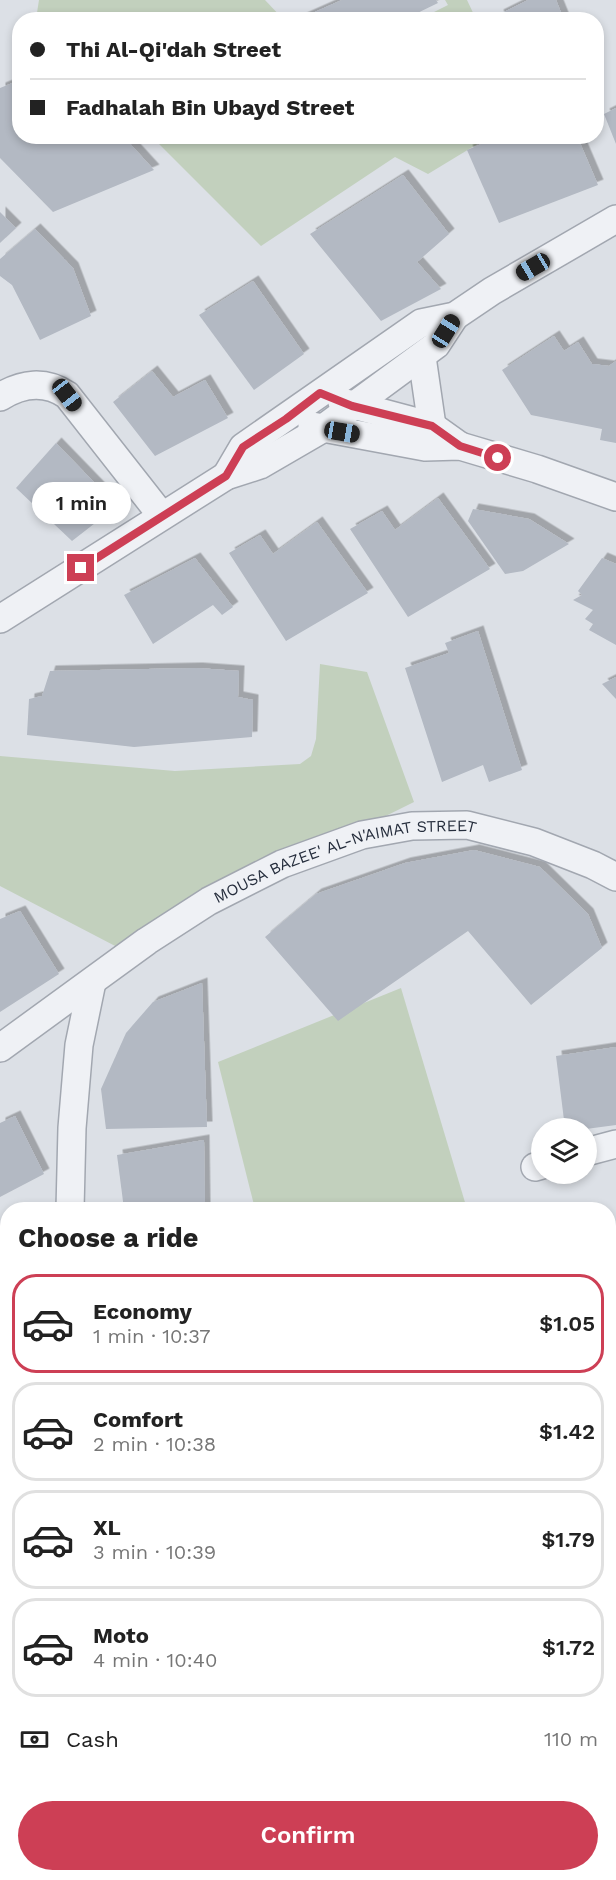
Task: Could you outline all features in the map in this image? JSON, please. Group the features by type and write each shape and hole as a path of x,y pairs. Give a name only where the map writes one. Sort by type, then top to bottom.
{"street":[{"path":"226,476 243,447 422,323 455,316 492,291 616,219"},
{"path":"0,619 226,476 260,465 322,429 422,357 436,345 455,316"},
{"path":"422,357 432,426"},
{"path":"0,397 11,390 41,384 57,388 67,395 162,516"},
{"path":"320,393 352,406 432,426 460,446"},
{"path":"286,419 322,429 425,447 460,446 537,469 616,497"},
{"name":"MOUSA BAZEE' AL-N'AIMAT STREET","path":"0,1048 147,941 209,901 282,864 362,835 412,826 467,825 534,842 593,865 616,877"},
{"path":"70,1202 72,1128 79,1045 92,982"},
{"path":"597,1149 616,1144"}],"green space":[{"path":"39,0 265,0 276,12 37,12"},
{"path":"445,0 467,0 473,12 434,12 448,5"},
{"path":"159,144 477,144 428,174 395,157 261,246"},
{"path":"320,664 367,672 414,802 119,948 0,886 0,756 175,771 300,764 311,756 316,739"},
{"path":"401,988 465,1202 253,1202 218,1062"}],"building":[{"path":"342,0 436,0 438,3 419,12 315,12"},
{"path":"528,0 556,0 561,12 504,12"},
{"path":"12,83 12,144 130,144 154,170 53,212 0,158 0,88"},
{"path":"616,108 616,144 604,114"},
{"path":"482,144 580,144 598,185 499,223 467,150"},
{"path":"403,175 449,234 417,262 441,289 381,321 310,234"},
{"path":"0,212 16,228 0,243"},
{"path":"35,229 73,268 91,316 40,340 12,285 0,276 0,259"},
{"path":"253,281 304,354 254,390 199,315"},
{"path":"554,336 564,351 578,342 592,364 609,366 616,361 616,443 600,440 602,429 531,415 502,370"},
{"path":"152,371 173,397 205,380 228,418 155,456 113,402"},
{"path":"56,443 117,506 72,541 16,488"},
{"path":"438,498 490,569 408,617 350,529 382,511 395,530"},
{"path":"473,509 529,519 569,544 523,571 505,574 468,521"},
{"path":"317,522 368,593 286,641 229,553 260,535 273,554"},
{"path":"195,558 233,607 222,615 213,605 153,644 124,595"},
{"path":"602,558 616,564 616,645 589,630 593,624 585,619 593,610 573,600 582,595 578,591"},
{"path":"478,631 522,770 489,782 483,765 442,782 405,668 449,653 445,643"},
{"path":"197,668 239,671 238,697 253,700 252,737 134,747 27,735 29,699 42,696 50,671"},
{"path":"616,677 616,699 602,684"},
{"path":"474,850 540,867 588,914 602,948 531,1005 468,931 338,1021 265,937 316,894 405,863"},
{"path":"20,911 59,974 0,1012 0,919"},
{"path":"202,983 207,1127 106,1129 101,1089 126,1033 153,1002"},
{"path":"616,1047 616,1125 597,1128 597,1118 564,1118 556,1056"},
{"path":"15,1116 44,1174 0,1197 0,1123"},
{"path":"204,1140 205,1202 123,1202 117,1155"}],"route":[{"path":"81,568 226,476 243,447 320,393 352,406 432,426 460,446 498,458"}]}
